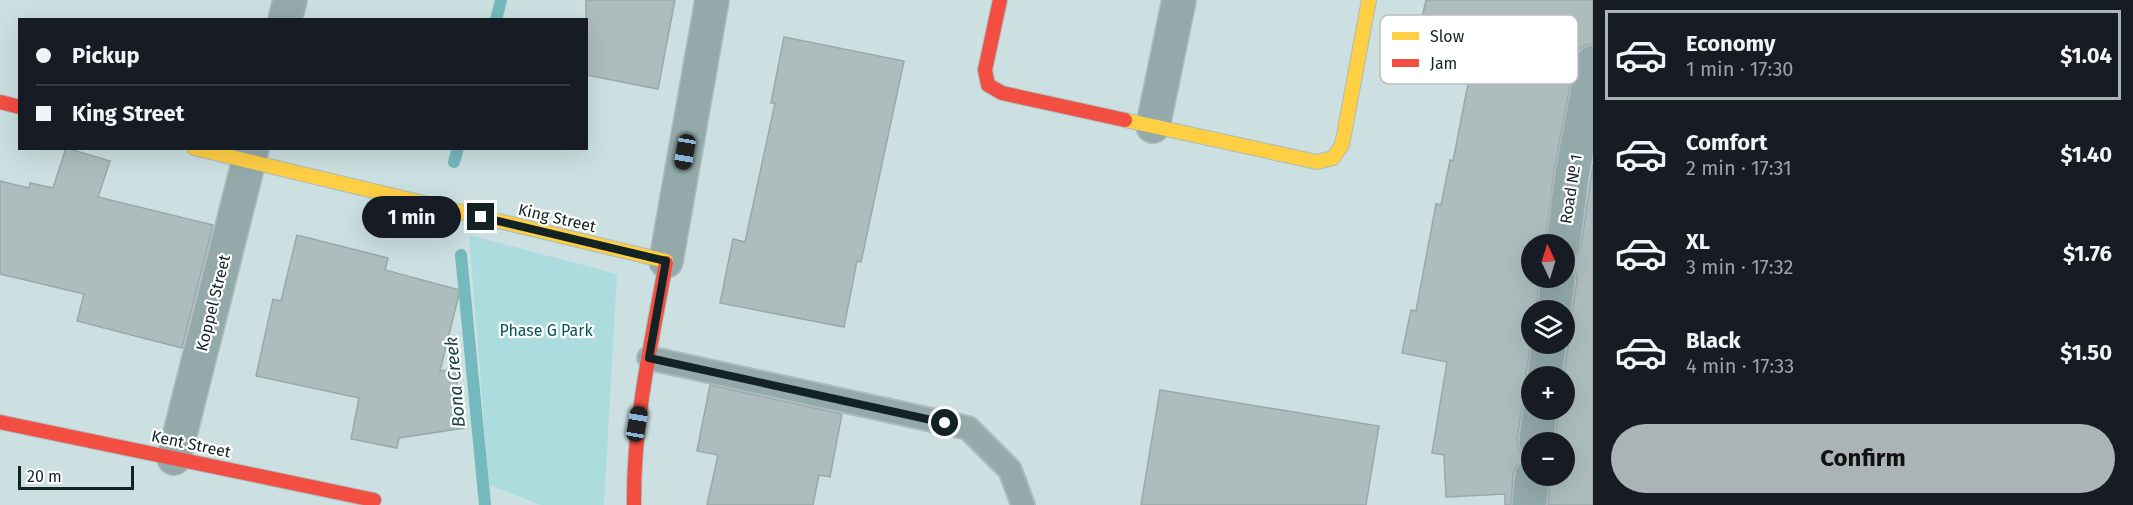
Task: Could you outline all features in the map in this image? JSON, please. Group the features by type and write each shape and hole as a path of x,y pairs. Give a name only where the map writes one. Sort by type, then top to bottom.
{"street":[{"path":"286,18 290,0"},
{"path":"634,505 632,471 636,436 712,0"},
{"path":"1000,0 986,70 988,85 1002,93 1317,162 1333,158 1342,145 1369,0"},
{"path":"1153,126 1179,0"},
{"name":"Road № 1","path":"1564,234 1572,174 1593,62"},
{"path":"0,102 18,106"},
{"name":"King Street","path":"211,150 251,155 666,261"},
{"name":"Koppel Street","path":"174,458 251,155"},
{"name":"Kent Street","path":"0,422 374,500"},
{"path":"1528,505 1531,486"}],"lane":[{"path":"649,358 968,428 1010,470 1023,505"}],"green space":[{"name":"Phase G Park","path":"469,235 617,274 604,505 541,505 489,485"}],"building":[{"path":"586,0 675,0 658,89 588,75 588,18 586,18"},
{"path":"1426,0 1593,0 1593,44 1586,45 1578,52 1578,15 1423,15"},
{"path":"784,37 904,61 861,262 857,261 844,327 720,303 733,239 745,242 775,103 771,103"},
{"path":"1468,84 1570,84 1554,171 1546,234 1521,234 1521,288 1538,288 1537,300 1521,300 1521,354 1529,354 1527,366 1521,366 1521,414 1517,440 1521,452 1521,462 1517,465 1513,474 1511,505 1505,505 1505,494 1446,497 1444,455 1432,453 1447,362 1402,353 1411,310 1416,311 1436,204 1441,205 1450,160 1453,161"},
{"path":"65,150 73,150 110,161 98,197 213,225 182,348 77,321 84,294 0,274 0,181 29,188 30,183 53,188"},
{"path":"1593,164 1593,505 1548,505 1549,486 1575,486 1575,432 1556,432 1557,420 1575,420 1575,366 1565,366 1567,354 1575,354 1574,300 1577,280 1575,257 1581,247"},
{"path":"297,235 388,258 385,270 460,290 440,371 455,369 464,428 399,438 397,448 351,439 359,398 256,376 273,299 281,301"},
{"path":"710,385 842,414 830,477 819,475 813,505 707,505 718,455 697,451"},
{"path":"1160,390 1379,426 1366,505 1141,505"}],"waterway":[{"name":"Bona Creek","path":"496,18 501,0"},
{"name":"Bona Creek","path":"454,162 457,150"},
{"name":"Bona Creek","path":"461,255 485,505"}],"traffic: slow":[{"path":"1125,120 1317,162 1333,158 1342,145 1369,0"},
{"path":"202,150 666,261 666,263"}],"traffic: jam":[{"path":"1000,0 985,70 988,85 1002,93 1125,120"},
{"path":"0,102 18,106"},
{"path":"634,505 636,444 649,354 666,263"},
{"path":"0,422 374,500"}],"route":[{"path":"481,217 666,261 649,358 945,423"}]}
